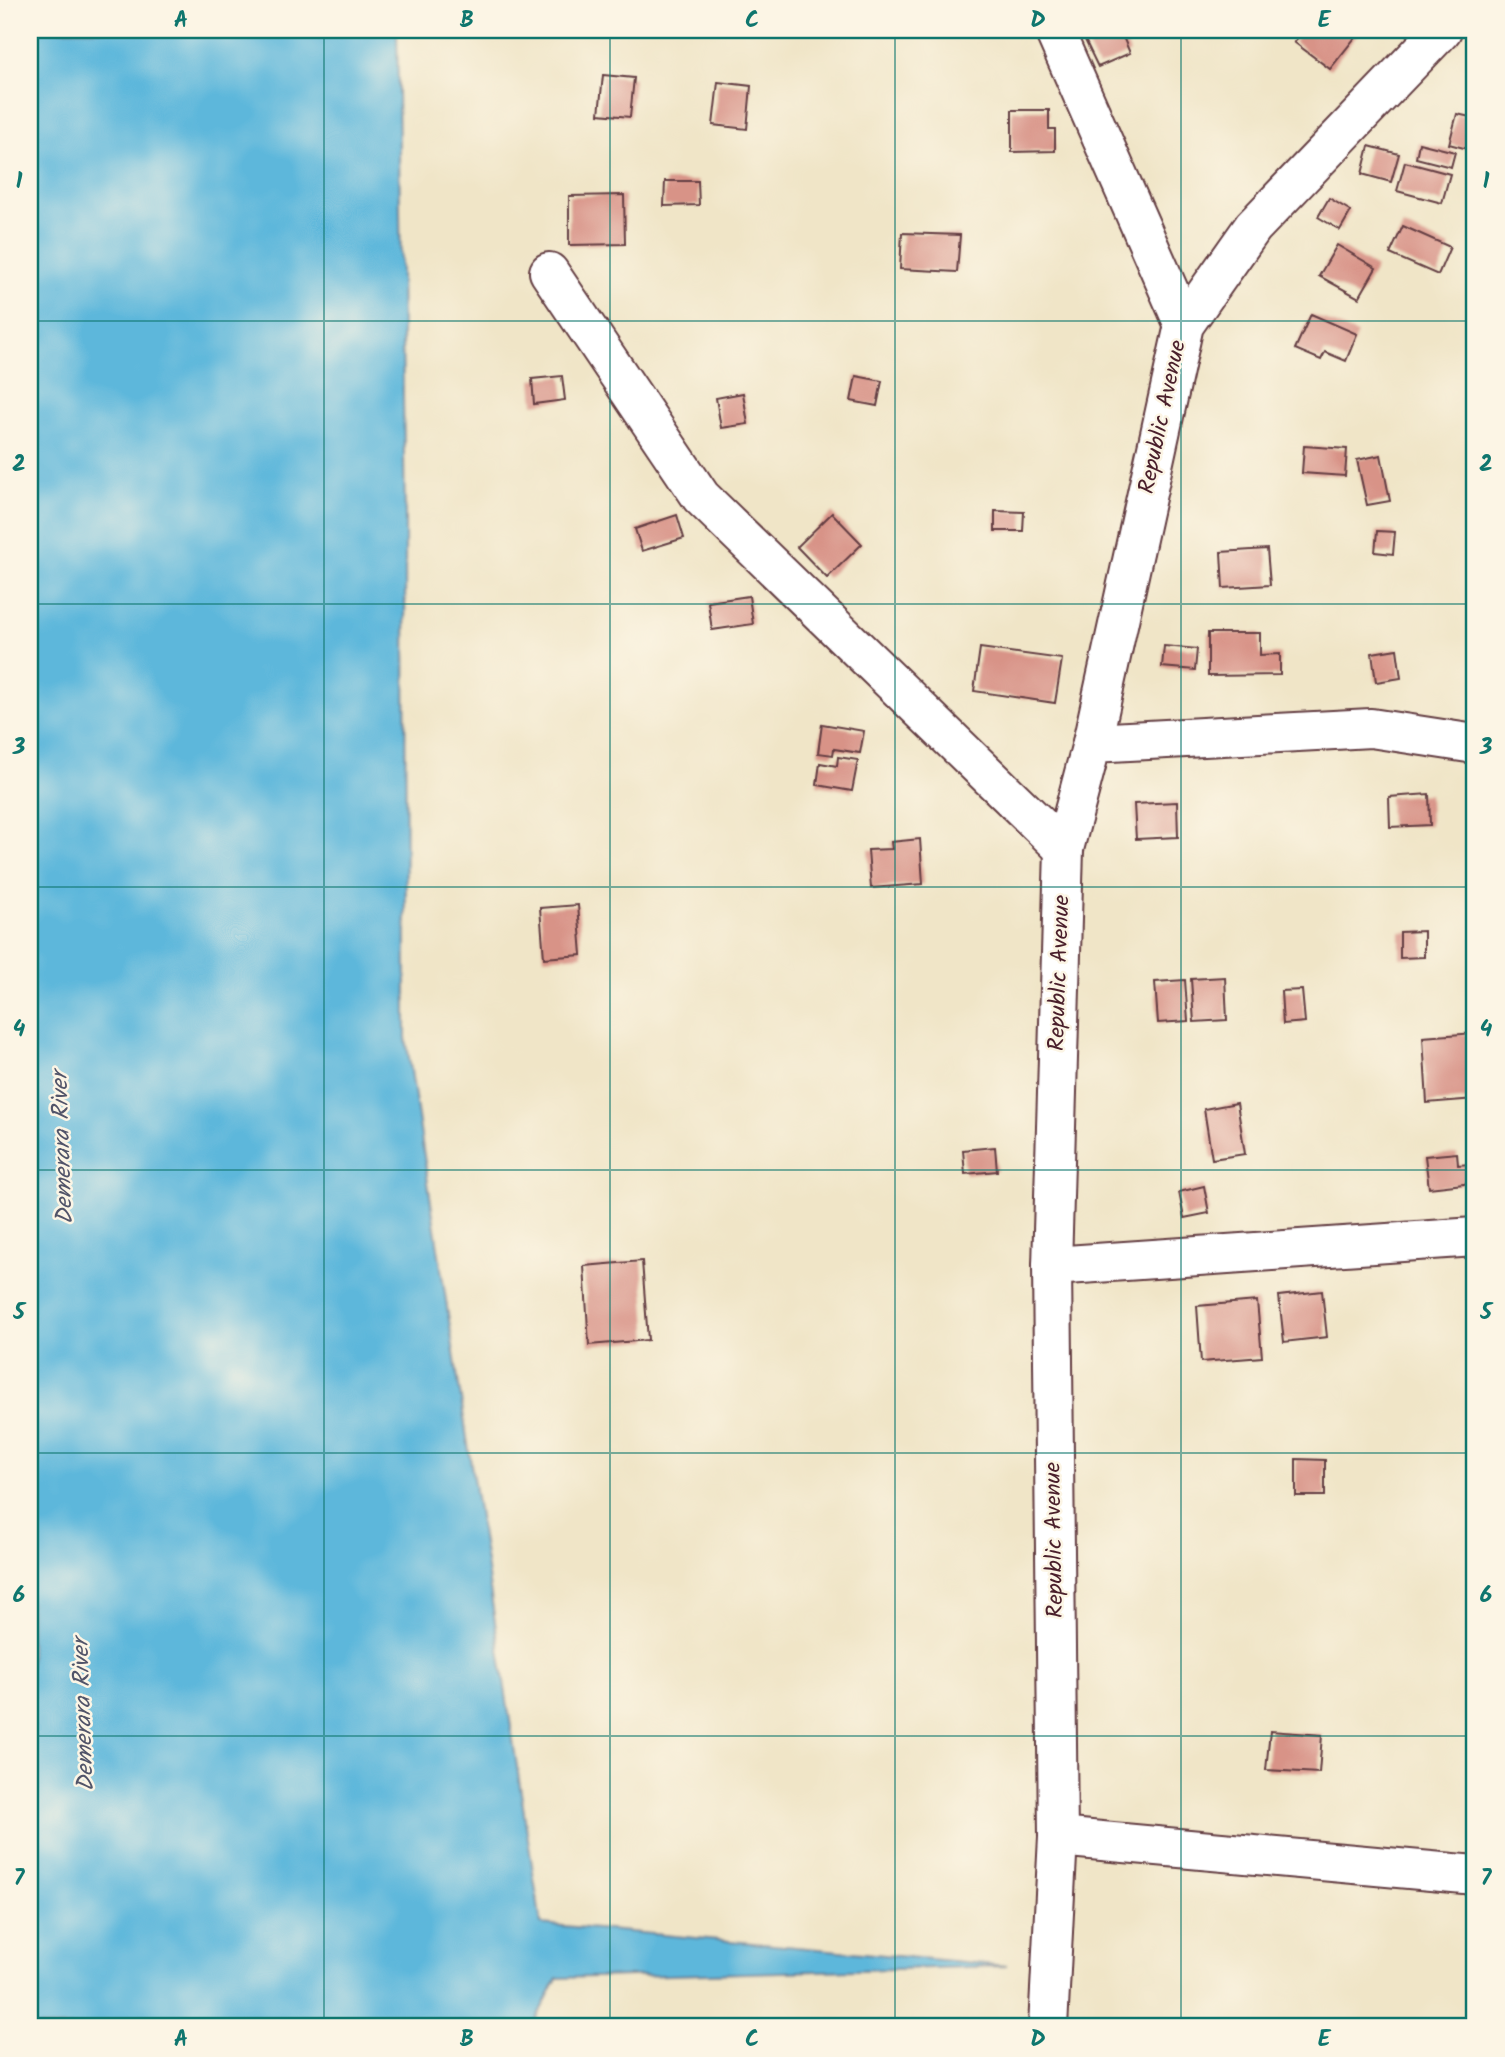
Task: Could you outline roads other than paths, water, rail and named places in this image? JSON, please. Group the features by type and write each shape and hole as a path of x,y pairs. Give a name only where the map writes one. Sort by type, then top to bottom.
{"street":[{"path":"1054,30 1184,325"},
{"name":"Republic Avenue","path":"1048,2027 1058,1837 1052,1266 1064,849 1092,743 1184,325 1253,227 1442,30"},
{"path":"549,272 701,497 1064,849"},
{"path":"1092,743 1371,728 1475,744"},
{"path":"1052,1266 1475,1237"},
{"path":"1058,1837 1475,1875"}],"water":[{"name":"Demerara River","path":"30,30 397,30 405,515 406,1038 541,1924 1007,1966 557,1978 532,2027 30,2027"}]}
